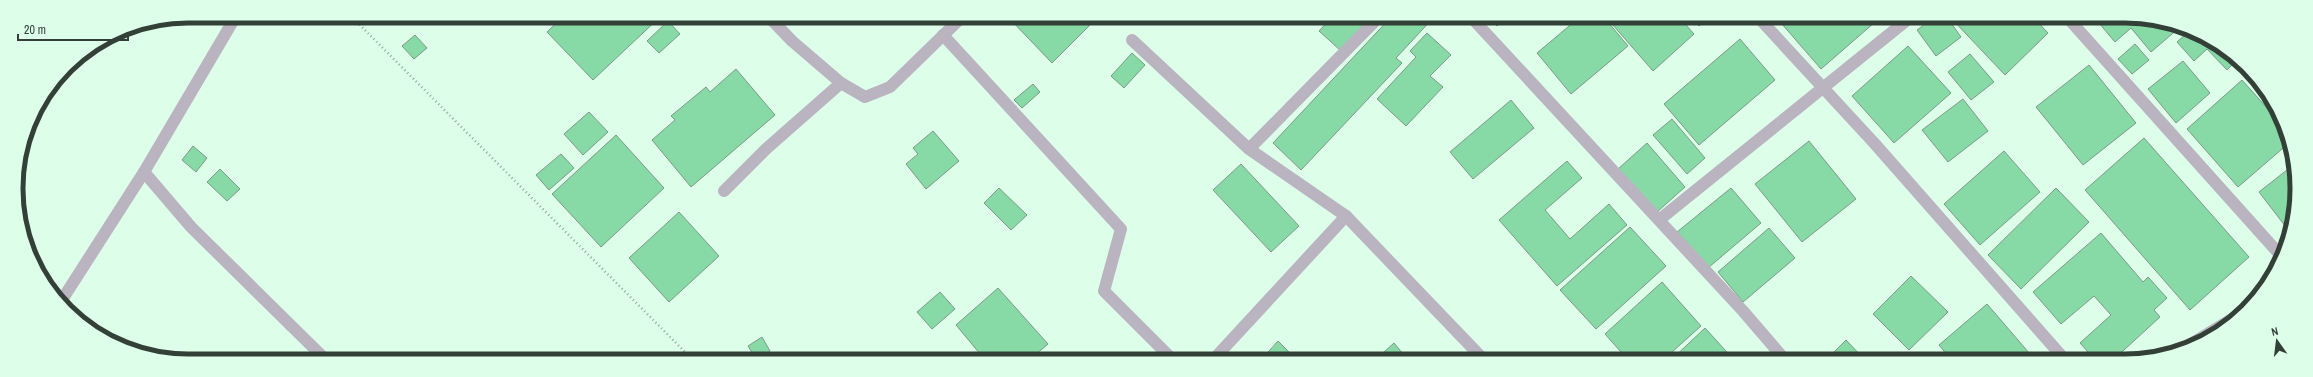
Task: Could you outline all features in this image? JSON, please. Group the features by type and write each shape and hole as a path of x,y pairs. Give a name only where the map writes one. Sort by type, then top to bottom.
{"street":[{"path":"64,297 144,172 232,23"},
{"path":"775,23 792,41 841,83 865,97 890,87 956,23"},
{"path":"1249,149 1373,23"},
{"path":"1476,23 1659,220 1780,354"},
{"path":"1764,23 1824,87 2060,354"},
{"path":"1659,220 1903,23"},
{"path":"2072,23 2277,252"},
{"path":"943,35 1121,229 1104,291 1167,354"},
{"path":"1132,40 1249,149 1346,216 1478,354"},
{"path":"724,191 766,149 841,83"},
{"path":"144,172 191,227 320,354"},
{"path":"1218,354 1346,216"}],"path":[{"path":"358,23 687,354"}],"building":[{"path":"557,23 654,23 593,80 547,32"},
{"path":"666,23 670,23 680,34 659,53 647,41"},
{"path":"1014,23 1092,23 1052,63"},
{"path":"1326,23 1365,23 1340,50 1319,31"},
{"path":"1385,23 1428,23 1396,58 1402,63 1301,170 1273,143"},
{"path":"1573,23 1609,23 1628,46 1571,94 1537,53"},
{"path":"1611,23 1684,23 1694,34 1653,71"},
{"path":"1781,23 1874,23 1821,69"},
{"path":"1926,23 1951,23 1961,37 1936,56 1917,30"},
{"path":"1956,23 2039,23 2048,33 2005,75"},
{"path":"2099,23 2146,24 2175,31 2151,52 2131,28 2115,42"},
{"path":"1427,33 1451,55 1430,76 1443,87 1406,126 1377,99 1416,57 1410,51"},
{"path":"415,35 427,48 414,59 402,46"},
{"path":"2185,35 2207,45 2233,64 2227,70 2207,49 2194,61 2177,42"},
{"path":"1740,39 1775,80 1699,145 1664,104"},
{"path":"2135,44 2149,60 2132,74 2118,59"},
{"path":"1908,46 1951,93 1894,143 1852,96"},
{"path":"1132,53 1145,65 1124,88 1111,76"},
{"path":"1970,54 1994,82 1971,100 1948,72"},
{"path":"2183,61 2210,93 2176,123 2148,89"},
{"path":"2089,65 2136,123 2083,165 2036,107"},
{"path":"736,69 775,115 691,187 652,140 675,120 671,116 706,87 710,92"},
{"path":"2242,80 2272,114 2284,147 2238,187 2187,129"},
{"path":"1033,84 1040,92 1022,108 1014,100"},
{"path":"1963,99 1988,131 1948,162 1922,130"},
{"path":"1511,100 1534,128 1473,179 1450,152"},
{"path":"589,112 608,132 583,155 564,134"},
{"path":"1672,119 1705,158 1687,174 1653,135"},
{"path":"933,131 959,161 926,189 906,164 918,154 913,148"},
{"path":"616,135 664,188 601,247 552,194"},
{"path":"2144,138 2249,257 2190,310 2085,190"},
{"path":"1809,141 1856,199 1802,242 1755,184"},
{"path":"1647,143 1685,187 1656,213 1618,169"},
{"path":"193,146 207,158 196,172 182,160"},
{"path":"2004,151 2040,192 1980,245 1944,204"},
{"path":"561,154 574,168 549,190 536,175"},
{"path":"1567,161 1582,178 1545,210 1570,239 1609,204 1627,225 1557,286 1499,220"},
{"path":"1241,164 1299,226 1271,252 1213,190"},
{"path":"2289,168 2290,199 2285,226 2259,192"},
{"path":"220,169 240,189 227,201 207,182"},
{"path":"999,188 1027,215 1011,230 984,203"},
{"path":"1731,188 1761,223 1708,268 1677,232"},
{"path":"2056,188 2089,222 2021,289 1988,255"},
{"path":"679,212 719,256 669,302 629,258"},
{"path":"1630,227 1666,266 1596,329 1560,290"},
{"path":"1769,228 1795,258 1743,302 1718,272"},
{"path":"2101,233 2143,282 2148,277 2167,298 2154,310 2160,317 2120,354 2090,354 2080,343 2111,315 2094,296 2061,324 2033,292"},
{"path":"1911,276 1948,312 1909,350 1873,314"},
{"path":"1662,282 1701,326 1670,354 1623,354 1605,334"},
{"path":"998,288 1048,344 1036,354 980,354 956,325"},
{"path":"940,292 955,309 932,329 917,312"},
{"path":"1987,304 2030,354 1946,354 1939,345"},
{"path":"1705,328 1729,354 1677,354"},
{"path":"762,337 770,351 765,354 753,354 748,346"},
{"path":"1846,340 1859,354 1832,354"},
{"path":"1278,341 1291,354 1266,354"},
{"path":"1394,343 1403,354 1382,354"}]}
